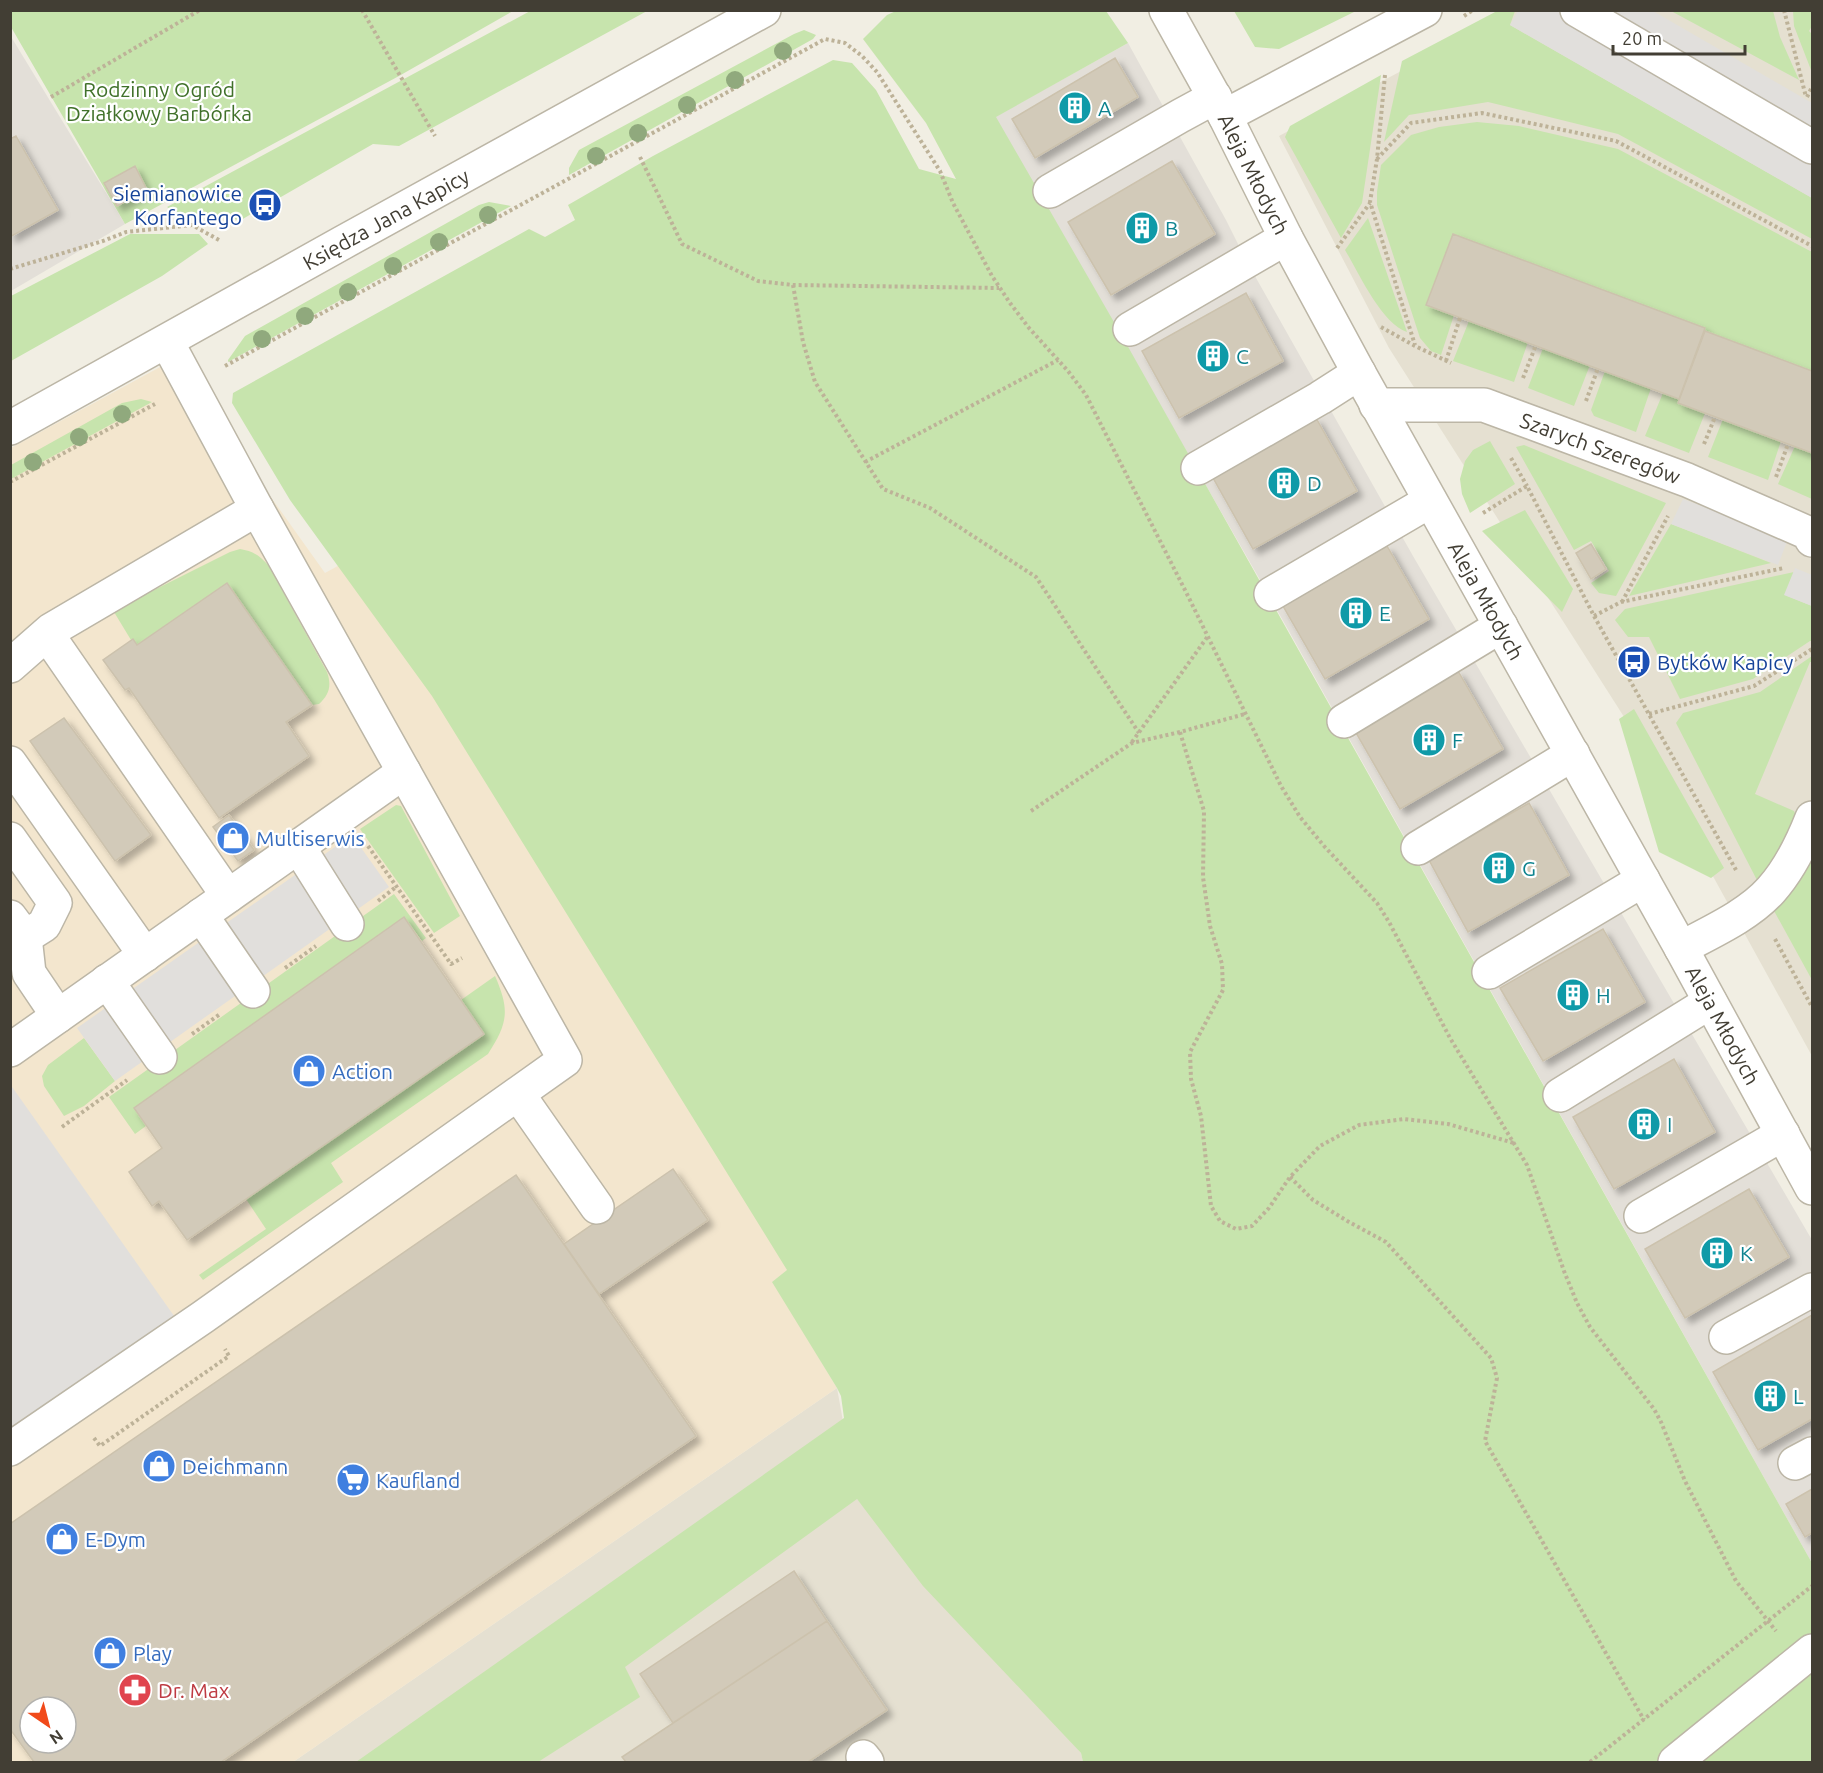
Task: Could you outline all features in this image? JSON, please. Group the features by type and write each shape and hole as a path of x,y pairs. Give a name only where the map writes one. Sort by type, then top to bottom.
{"street":[{"name":"Księdza Jana Kapicy","path":"10,428 764,10"},
{"name":"Aleja Młodych","path":"1166,10 1220,107 1286,238 1376,405 1573,754 1812,1188"},
{"path":"1577,10 1812,147"},
{"path":"1050,191 1179,116 1220,107 1390,30 1439,16"},
{"path":"1130,328 1286,238"},
{"path":"10,1449 169,1341 566,1060 257,509 167,342"},
{"path":"1198,468 1359,373"},
{"name":"Szarych Szeregów","path":"1376,405 1484,405 1687,480 1808,533 1812,540"},
{"path":"1270,594 1430,501"},
{"path":"10,666 47,634 257,509"},
{"path":"1344,721 1501,626"},
{"path":"47,634 228,896"},
{"path":"1418,848 1573,754"},
{"path":"10,763 146,955"},
{"path":"10,1050 404,772"},
{"path":"1681,948 1726,924 1771,890 1803,843 1812,818"},
{"path":"10,839 55,903 44,925 18,927 21,972 58,1016"},
{"path":"298,846 347,924"},
{"path":"1489,972 1643,880"},
{"path":"201,915 253,991"},
{"path":"107,981 160,1057"},
{"path":"1560,1095 1710,1002"},
{"path":"518,1094 597,1207"},
{"path":"1641,1216 1783,1134"},
{"path":"1726,1337 1812,1290"},
{"path":"1675,1762 1806,1656"}],"path":[{"path":"51,97 200,10"},
{"path":"362,10 435,136"},
{"path":"1439,16 1473,10"},
{"path":"1784,10 1807,98 1812,87"},
{"path":"1333,254 1370,202 1377,159 1390,30"},
{"path":"10,482 825,39 845,43 877,72 940,171 972,241 1000,288 1029,328 1086,395 1281,786 1300,817 1377,903 1389,922 1450,1038 1527,1165 1564,1271 1581,1311 1597,1337 1658,1416 1685,1481 1736,1581 1768,1621 1806,1656"},
{"path":"1377,159 1411,123 1482,113 1616,141 1812,246"},
{"path":"640,157 682,244 758,281 793,285 1000,288"},
{"path":"1370,202 1415,346 1388,333 1374,322"},
{"path":"10,269 126,232 192,225 219,240"},
{"path":"793,285 802,342 815,382 883,489 930,508 1036,577 1139,733"},
{"path":"1446,361 1460,318"},
{"path":"1522,381 1536,345"},
{"path":"865,462 1058,360"},
{"path":"1584,407 1598,368"},
{"path":"1704,445 1715,417"},
{"path":"1773,484 1788,444"},
{"path":"1507,451 1594,616 1812,1007"},
{"path":"1621,602 1687,480"},
{"path":"1482,513 1527,486"},
{"path":"1594,616 1621,602 1785,567"},
{"path":"1132,743 1208,636"},
{"path":"1649,714 1754,686 1812,648"},
{"path":"1031,811 1132,743 1245,714"},
{"path":"1180,732 1204,811 1203,877 1210,926 1222,964 1224,990 1190,1052 1191,1079 1201,1116 1211,1206 1220,1221 1236,1229 1252,1226 1269,1208 1290,1177 1320,1146 1359,1125 1404,1119 1448,1124 1515,1143"},
{"path":"345,813 451,964 497,938"},
{"path":"1290,1177 1313,1200 1386,1242 1491,1358 1497,1378 1485,1441 1644,1720"},
{"path":"1590,1762 1812,1586"}],"shaded area":[{"path":"1514,11 1812,11 1812,1056 1633,731 1389,348 1279,136"},
{"path":"1518,11 1653,11 1812,103 1812,198 1510,25"},
{"path":"10,35 125,224 11,291 10,291"},
{"path":"1128,43 1247,262 1413,556 1812,1240 1812,1563 1263,585 995,117"},
{"path":"173,360 325,573 640,400 1073,1034 773,1282 837,1388 293,1762 11,1762 11,448"},
{"path":"1683,499 1788,539 1778,565 1671,524"},
{"path":"1795,568 1812,575 1812,606 1784,595"},
{"path":"352,835 389,887 115,1081 77,1028"},
{"path":"10,1084 184,1330 10,1449"},
{"path":"837,1388 857,1499 1081,1753 1083,1762 293,1762"}],"green space":[{"path":"532,10 647,11 399,146 373,144 241,220 175,212 167,207"},
{"name":"Rodzinny Ogród Działkowy Barbórka","path":"10,11 513,11 399,76 125,224 11,27"},
{"path":"896,11 1106,11 1128,43 996,117 1122,336 1812,1563 1812,1634 1799,1643 1812,1657 1812,1762 1083,1762 1081,1753 923,1586 857,1499 625,1667 640,1697 538,1762 356,1762 844,1418 841,1396 837,1388 772,1282 787,1270 432,696 290,500 232,403 233,393 529,229 545,237 575,220 568,205 653,156 833,60 852,63 876,90 919,169 956,179 926,123 863,39 887,15"},
{"path":"1234,11 1356,11 1279,49 1255,47"},
{"path":"1497,11 1515,11 1510,25 1812,198 1812,239 1618,134 1488,102 1409,115 1384,142 1402,61"},
{"path":"1671,11 1773,11 1780,37 1799,80"},
{"path":"1793,11 1812,11 1812,26 1809,31 1812,34 1811,70 1794,26"},
{"path":"804,30 816,35 813,39 569,175 569,168 579,150"},
{"path":"1381,75 1362,203 1341,238 1285,137 1290,126"},
{"path":"1477,122 1519,126 1618,149 1812,252 1812,371 1705,331 1705,328 1453,234 1426,305 1454,315 1441,355 1431,351 1420,338 1377,205 1381,165 1411,135 1439,127"},
{"path":"489,202 511,206 228,362 245,336 479,205"},
{"path":"1368,218 1407,332 1388,319 1364,284 1345,250"},
{"path":"130,234 199,234 208,244 162,276 11,361 11,296"},
{"path":"1469,321 1528,342 1514,382 1453,361"},
{"path":"1543,348 1590,365 1574,406 1528,388"},
{"path":"1605,371 1651,388 1636,432 1594,416 1591,410"},
{"path":"1663,393 1679,399 1678,403 1705,413 1689,453 1645,436"},
{"path":"141,399 152,402 11,479 11,465 122,403"},
{"path":"1723,419 1781,441 1768,480 1708,457"},
{"path":"1490,441 1515,484 1470,513 1462,494 1460,479 1465,461 1473,450"},
{"path":"1524,445 1666,503 1616,596 1599,593 1591,583 1609,571 1591,541 1574,550 1516,447"},
{"path":"1795,446 1812,453 1812,499 1778,484"},
{"path":"1525,510 1573,589 1562,612 1482,531"},
{"path":"1671,524 1771,563 1629,596"},
{"path":"240,549 256,554 269,566 327,672 329,690 319,704 312,705 227,583 137,645 133,639 131,640 114,612"},
{"path":"1794,572 1785,595 1812,606 1812,641 1753,679 1680,699 1649,637 1628,637 1615,620 1625,609"},
{"path":"1812,656 1812,662 1810,662 1755,794 1794,811 1799,822 1760,886 1676,723 1683,713 1760,692"},
{"path":"1634,709 1724,868 1711,878 1659,852 1619,719"},
{"path":"396,805 401,806 460,916 434,933 360,829"},
{"path":"1812,852 1812,980 1773,909 1797,884"},
{"path":"394,894 426,938 422,941 404,917 134,1108 146,1126 135,1134 109,1097"},
{"path":"495,976 503,998 505,1016 500,1034 488,1054 331,1163 343,1182 203,1280 199,1275 266,1229 246,1199 484,1034 461,1000"},
{"path":"84,1038 115,1081 84,1106 64,1116 44,1086 42,1076 48,1065"}],"building":[{"name":"A","path":"1115,58 1138,97 1035,158 1012,119"},
{"path":"16,136 58,210 10,237 10,139"},
{"name":"B","path":"1172,161 1215,234 1111,295 1068,222"},
{"path":"135,166 147,190 117,206 104,183"},
{"path":"1453,234 1705,328 1679,399 1426,305"},
{"name":"C","path":"1246,293 1283,361 1179,418 1142,351"},
{"path":"1705,331 1812,371 1812,453 1678,403"},
{"name":"D","path":"1316,418 1357,491 1253,549 1212,476"},
{"path":"1591,544 1606,569 1591,579 1576,553"},
{"name":"E","path":"1387,546 1429,619 1325,679 1283,606"},
{"path":"227,583 312,705 286,722 309,756 219,818 129,688 125,690 103,660 133,639 137,645"},
{"name":"F","path":"1458,671 1503,749 1400,809 1355,731"},
{"path":"64,718 151,835 115,861 30,741"},
{"name":"G","path":"1529,803 1569,875 1468,932 1429,860"},
{"name":"Multiserwis","path":"229,815 254,850 238,861 213,827"},
{"name":"Action","path":"404,917 484,1034 187,1240 159,1201 152,1206 129,1172 162,1148 134,1108"},
{"name":"H","path":"1603,929 1645,1002 1543,1061 1500,988"},
{"name":"I","path":"1674,1059 1715,1132 1614,1189 1573,1117"},
{"path":"673,1169 708,1220 599,1294 564,1244"},
{"name":"Kaufland","path":"516,1175 696,1436 221,1762 34,1762 29,1755 78,1755 78,1695 18,1695 18,1740 10,1729 10,1524"},
{"name":"K","path":"1749,1189 1789,1257 1685,1318 1645,1249"},
{"name":"L","path":"1812,1315 1812,1419 1758,1450 1713,1372"},
{"path":"1812,1489 1812,1533 1805,1537 1786,1504"},
{"path":"794,1571 827,1621 673,1723 640,1674"},
{"path":"827,1621 887,1710 808,1762 626,1762 622,1757"}],"place":[{"name":"A","path":"1075,108"},
{"name":"Siemianowice Korfantego","path":"265,205"},
{"name":"B","path":"1142,228"},
{"name":"C","path":"1213,356"},
{"name":"D","path":"1284,483"},
{"name":"E","path":"1356,613"},
{"name":"Bytków Kapicy","path":"1634,662"},
{"name":"F","path":"1429,740"},
{"name":"Multiserwis","path":"233,838"},
{"name":"G","path":"1499,868"},
{"name":"H","path":"1573,995"},
{"name":"Action","path":"309,1071"},
{"name":"I","path":"1644,1124"},
{"name":"K","path":"1717,1253"},
{"name":"L","path":"1770,1396"},
{"name":"Deichmann","path":"159,1466"},
{"name":"Kaufland","path":"353,1480"},
{"name":"E-Dym","path":"62,1539"},
{"name":"Play","path":"110,1653"},
{"name":"Dr. Max","path":"135,1690"}]}
